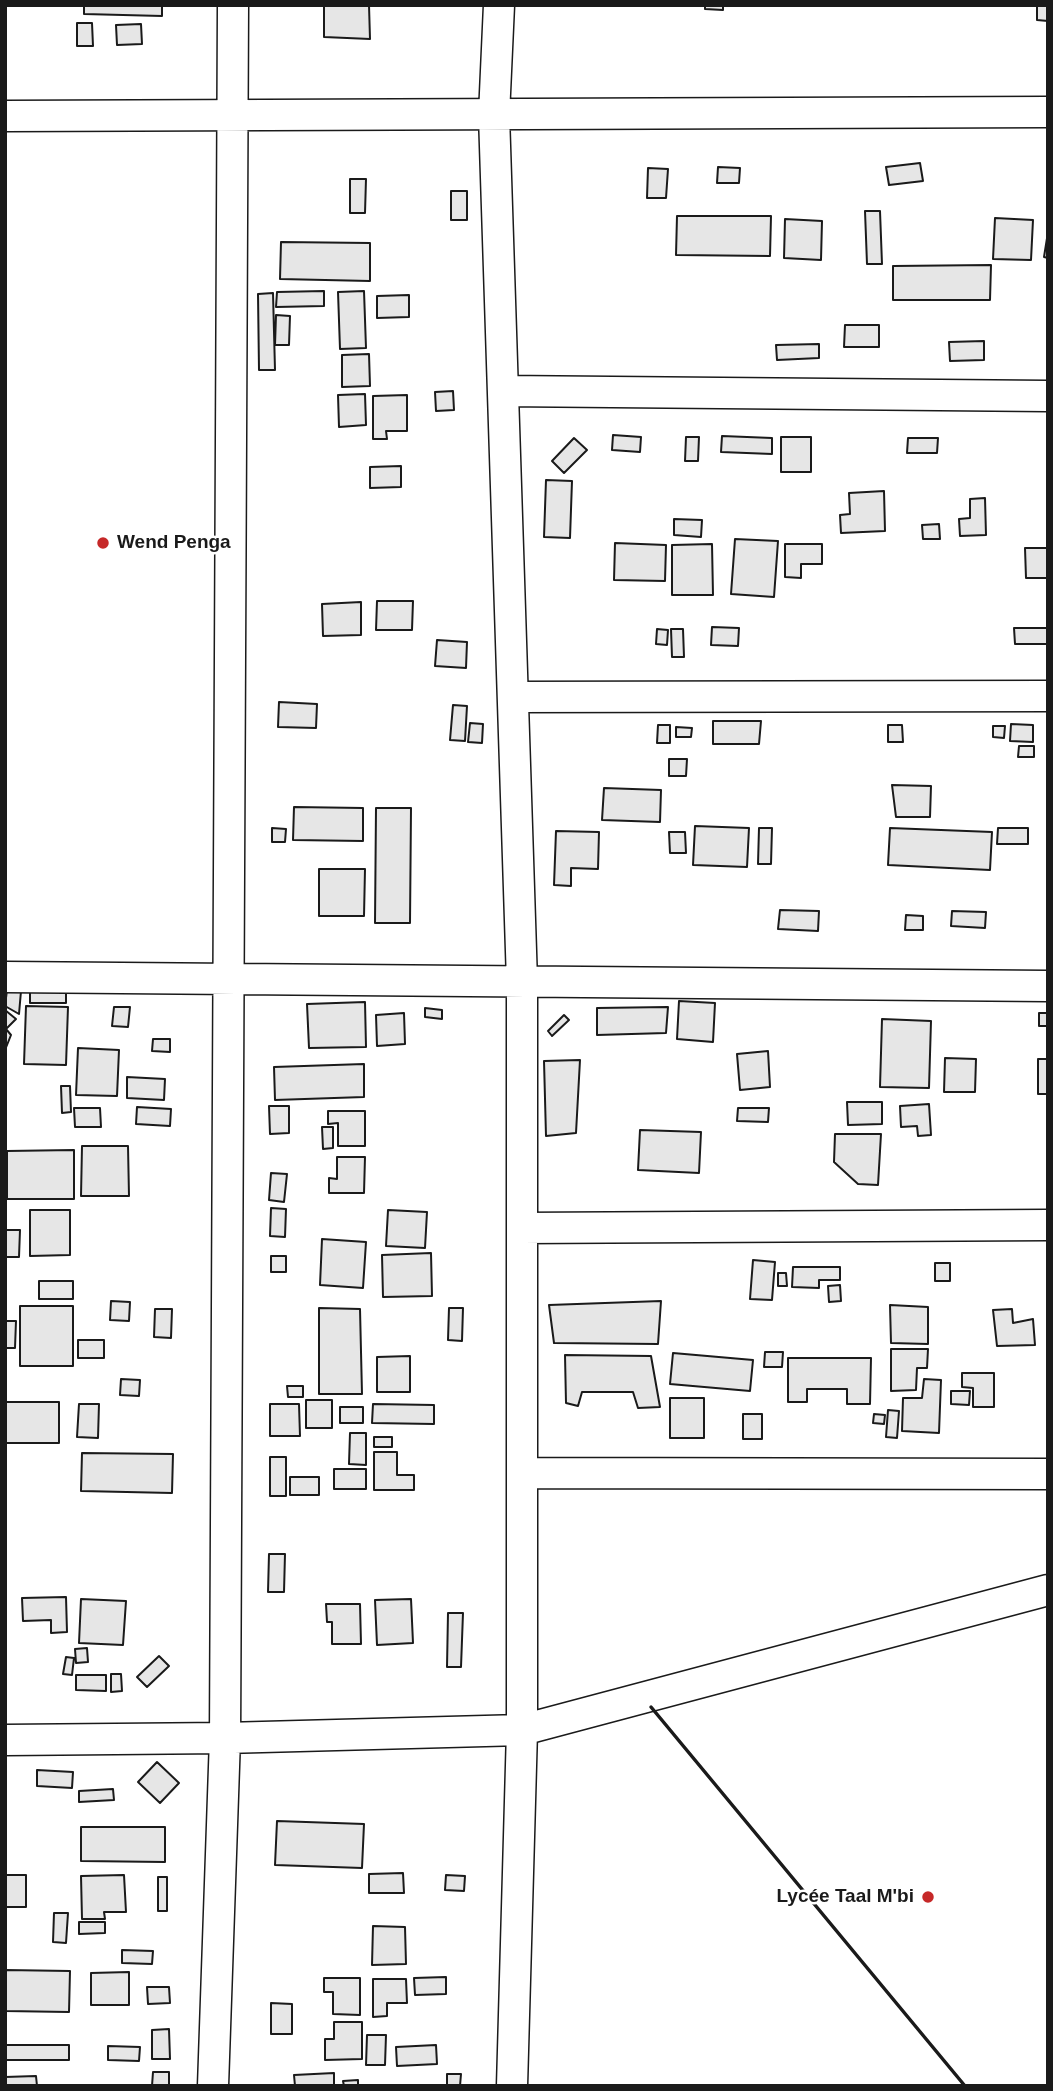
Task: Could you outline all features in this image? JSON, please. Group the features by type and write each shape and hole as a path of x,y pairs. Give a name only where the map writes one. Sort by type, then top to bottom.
{"street":[{"path":"213,2086 225,1738 233,5"},
{"path":"499,5 494,115 522,982 522,1730 512,2086"},
{"path":"5,116 1048,112"},
{"path":"503,391 1048,396"},
{"path":"513,697 1048,696"},
{"path":"5,977 1048,986"},
{"path":"522,1228 1048,1225"},
{"path":"524,1473 1048,1474"},
{"path":"5,1740 225,1738 522,1730 1048,1590"}],"building":[{"path":"84,5 162,5 162,16 84,14"},
{"path":"324,5 369,5 370,39 324,37"},
{"path":"705,5 723,5 723,10 705,9"},
{"path":"1037,5 1048,5 1048,21 1037,20"},
{"path":"77,23 92,23 93,46 77,46"},
{"path":"141,24 142,44 117,45 116,25"},
{"path":"920,163 923,181 889,185 886,167"},
{"path":"718,167 740,168 739,183 717,183"},
{"path":"648,168 668,169 666,198 647,198"},
{"path":"350,179 366,179 365,213 350,213"},
{"path":"451,191 467,191 467,220 451,220"},
{"path":"865,211 880,211 882,264 867,264"},
{"path":"677,216 771,216 770,256 676,255"},
{"path":"995,218 1033,220 1031,260 993,259"},
{"path":"785,219 822,221 821,260 784,258"},
{"path":"1048,232 1048,258 1044,257"},
{"path":"281,242 370,243 370,281 280,279"},
{"path":"991,265 990,300 893,300 893,266"},
{"path":"324,291 324,306 276,307 277,292"},
{"path":"364,291 366,348 340,349 338,292"},
{"path":"273,293 275,370 259,370 258,294"},
{"path":"409,295 409,317 377,318 377,296"},
{"path":"276,315 290,316 289,345 275,345"},
{"path":"845,325 879,325 879,347 844,347"},
{"path":"984,341 984,360 950,361 949,342"},
{"path":"819,344 819,358 777,360 776,345"},
{"path":"369,354 370,386 342,387 342,355"},
{"path":"453,391 454,410 436,411 435,392"},
{"path":"365,394 366,425 339,427 338,395"},
{"path":"407,395 407,431 386,431 387,439 373,439 373,396"},
{"path":"613,435 641,437 640,452 612,450"},
{"path":"722,436 772,438 772,454 721,452"},
{"path":"686,437 699,437 698,461 685,461"},
{"path":"781,437 811,437 811,472 781,472"},
{"path":"574,438 587,450 564,473 552,461"},
{"path":"908,438 938,438 937,453 907,453"},
{"path":"401,466 401,487 370,488 370,467"},
{"path":"546,480 572,481 570,538 544,537"},
{"path":"884,491 885,531 841,533 840,515 850,514 849,493"},
{"path":"985,498 986,535 960,536 959,519 970,518 970,499"},
{"path":"674,519 702,520 701,537 674,535"},
{"path":"939,524 940,539 923,539 922,525"},
{"path":"735,539 778,541 774,597 731,594"},
{"path":"615,543 666,545 665,581 614,580"},
{"path":"712,544 713,595 672,595 672,545"},
{"path":"785,544 822,544 822,564 801,564 801,578 785,577"},
{"path":"1025,548 1048,548 1048,578 1026,578"},
{"path":"377,601 413,601 412,630 376,630"},
{"path":"361,602 361,635 323,636 322,604"},
{"path":"712,627 739,628 738,646 711,645"},
{"path":"1014,628 1048,628 1048,644 1015,644"},
{"path":"657,629 668,630 667,645 656,644"},
{"path":"671,629 683,629 684,657 672,657"},
{"path":"437,640 467,642 466,668 435,666"},
{"path":"279,702 317,704 316,728 278,727"},
{"path":"453,705 467,706 465,741 450,740"},
{"path":"713,721 761,721 759,744 713,744"},
{"path":"470,723 483,724 482,743 468,742"},
{"path":"1011,724 1033,725 1033,742 1010,741"},
{"path":"658,725 670,725 670,743 657,743"},
{"path":"888,725 902,725 903,742 888,742"},
{"path":"993,726 1005,726 1004,738 993,737"},
{"path":"676,727 692,728 691,737 676,737"},
{"path":"1019,746 1034,746 1034,757 1018,757"},
{"path":"669,759 687,759 686,776 669,776"},
{"path":"892,785 931,786 930,817 896,817"},
{"path":"604,788 661,790 660,822 602,820"},
{"path":"294,807 363,808 363,841 293,840"},
{"path":"376,808 411,808 410,923 375,923"},
{"path":"695,826 749,828 747,867 693,865"},
{"path":"272,828 286,829 285,842 272,842"},
{"path":"759,828 772,828 771,864 758,864"},
{"path":"890,828 992,832 990,870 888,865"},
{"path":"998,828 1028,828 1028,844 997,844"},
{"path":"556,831 599,832 598,869 571,868 571,886 554,885"},
{"path":"669,832 685,832 686,853 670,853"},
{"path":"319,869 365,869 364,916 319,916"},
{"path":"780,910 819,911 818,931 778,929"},
{"path":"952,911 986,912 985,928 951,926"},
{"path":"906,915 923,916 923,930 905,930"},
{"path":"30,989 66,990 66,1003 30,1003"},
{"path":"7,990 21,991 19,1014 5,1006"},
{"path":"679,1001 715,1003 713,1042 677,1039"},
{"path":"365,1002 366,1047 309,1048 307,1004"},
{"path":"26,1006 68,1007 66,1065 24,1064"},
{"path":"114,1007 130,1007 128,1027 112,1026"},
{"path":"668,1007 666,1033 597,1035 597,1008"},
{"path":"425,1008 442,1010 442,1019 425,1017"},
{"path":"5,1010 16,1019 6,1029 11,1035 5,1050"},
{"path":"404,1013 405,1044 377,1046 376,1015"},
{"path":"1039,1013 1048,1013 1048,1026 1039,1026"},
{"path":"564,1015 569,1020 552,1036 548,1031"},
{"path":"882,1019 931,1021 929,1088 880,1087"},
{"path":"153,1039 170,1039 170,1052 152,1051"},
{"path":"78,1048 119,1050 117,1096 76,1095"},
{"path":"768,1051 770,1087 740,1090 737,1054"},
{"path":"945,1058 976,1059 975,1092 944,1092"},
{"path":"1038,1059 1048,1059 1048,1094 1038,1094"},
{"path":"580,1060 576,1133 546,1136 544,1061"},
{"path":"364,1064 364,1097 275,1100 274,1067"},
{"path":"127,1077 165,1079 164,1100 127,1098"},
{"path":"61,1086 70,1086 71,1112 62,1113"},
{"path":"847,1102 882,1102 882,1124 848,1125"},
{"path":"929,1104 931,1135 918,1136 917,1126 901,1127 900,1106"},
{"path":"269,1106 289,1106 289,1133 270,1134"},
{"path":"137,1107 171,1109 170,1126 136,1124"},
{"path":"74,1108 100,1108 101,1127 75,1127"},
{"path":"738,1108 769,1108 768,1122 737,1121"},
{"path":"328,1111 365,1111 365,1146 338,1146 338,1123 328,1124"},
{"path":"322,1127 333,1127 333,1148 323,1149"},
{"path":"640,1130 701,1132 699,1173 638,1170"},
{"path":"835,1134 881,1134 878,1185 858,1184 834,1162"},
{"path":"82,1146 128,1146 129,1196 81,1196"},
{"path":"74,1150 74,1199 7,1199 7,1151"},
{"path":"337,1157 365,1157 364,1193 329,1193 329,1178 337,1179"},
{"path":"271,1173 287,1174 284,1202 269,1200"},
{"path":"271,1208 286,1209 285,1237 270,1236"},
{"path":"30,1210 70,1210 70,1255 30,1256"},
{"path":"388,1210 427,1212 425,1248 386,1246"},
{"path":"5,1230 20,1230 19,1257 5,1257"},
{"path":"322,1239 366,1242 363,1288 320,1285"},
{"path":"431,1253 432,1296 383,1297 382,1255"},
{"path":"271,1256 286,1256 286,1272 271,1272"},
{"path":"753,1260 775,1262 772,1300 750,1299"},
{"path":"935,1263 950,1263 950,1281 935,1281"},
{"path":"793,1267 840,1267 840,1280 819,1280 819,1288 792,1287"},
{"path":"778,1273 786,1273 787,1286 778,1286"},
{"path":"39,1281 73,1281 73,1299 39,1299"},
{"path":"840,1285 841,1301 829,1302 828,1286"},
{"path":"111,1301 130,1302 129,1321 110,1320"},
{"path":"661,1301 658,1344 554,1343 549,1305"},
{"path":"890,1305 928,1307 928,1344 891,1343"},
{"path":"20,1306 73,1306 73,1366 20,1366"},
{"path":"319,1308 360,1309 362,1394 319,1394"},
{"path":"449,1308 463,1308 462,1341 448,1340"},
{"path":"155,1309 172,1309 171,1338 154,1337"},
{"path":"1012,1309 1013,1323 1033,1319 1035,1345 997,1346 993,1310"},
{"path":"5,1321 16,1321 15,1348 5,1348"},
{"path":"78,1340 104,1340 104,1358 78,1358"},
{"path":"891,1349 928,1349 927,1368 917,1368 916,1390 891,1391"},
{"path":"765,1352 783,1352 782,1367 764,1367"},
{"path":"673,1353 753,1360 750,1391 670,1384"},
{"path":"565,1355 651,1356 660,1407 638,1408 633,1392 582,1392 578,1406 566,1403"},
{"path":"410,1356 410,1392 377,1392 377,1357"},
{"path":"788,1358 871,1358 870,1404 847,1404 847,1389 807,1389 807,1402 788,1402"},
{"path":"962,1373 994,1373 994,1407 973,1407 973,1388 962,1387"},
{"path":"121,1379 140,1380 139,1396 120,1395"},
{"path":"924,1379 941,1380 939,1433 902,1431 903,1398 922,1398"},
{"path":"287,1386 303,1386 303,1397 288,1397"},
{"path":"951,1391 970,1391 969,1405 951,1404"},
{"path":"670,1398 704,1398 704,1438 670,1438"},
{"path":"306,1400 332,1400 332,1428 306,1428"},
{"path":"5,1402 59,1402 59,1443 5,1443"},
{"path":"79,1404 99,1404 98,1438 77,1437"},
{"path":"270,1404 299,1404 300,1436 270,1436"},
{"path":"373,1404 434,1405 434,1424 372,1423"},
{"path":"340,1407 363,1407 363,1423 340,1423"},
{"path":"888,1410 899,1411 897,1438 886,1437"},
{"path":"743,1414 762,1414 762,1439 743,1439"},
{"path":"874,1414 885,1415 884,1424 873,1423"},
{"path":"350,1433 366,1433 366,1465 349,1464"},
{"path":"374,1437 392,1437 392,1447 374,1447"},
{"path":"374,1452 397,1452 397,1475 414,1475 414,1490 374,1490"},
{"path":"82,1453 173,1454 172,1493 81,1491"},
{"path":"270,1457 286,1457 286,1496 270,1496"},
{"path":"334,1469 366,1469 366,1489 334,1489"},
{"path":"290,1477 319,1477 319,1495 290,1495"},
{"path":"269,1554 285,1554 284,1592 268,1592"},
{"path":"66,1597 67,1632 51,1633 51,1620 23,1621 22,1598"},
{"path":"81,1599 126,1601 123,1645 79,1643"},
{"path":"411,1599 413,1643 377,1645 375,1600"},
{"path":"326,1604 360,1604 361,1644 332,1644 332,1622 327,1622"},
{"path":"448,1613 463,1613 461,1667 447,1667"},
{"path":"87,1648 88,1662 76,1663 75,1649"},
{"path":"159,1656 169,1666 147,1687 137,1677"},
{"path":"66,1657 74,1658 72,1675 63,1674"},
{"path":"111,1674 121,1674 122,1691 111,1692"},
{"path":"76,1675 106,1675 106,1691 76,1690"},
{"path":"157,1762 179,1783 160,1803 138,1782"},
{"path":"37,1770 73,1772 72,1788 37,1786"},
{"path":"113,1789 114,1800 79,1802 79,1791"},
{"path":"277,1821 364,1824 362,1868 275,1865"},
{"path":"81,1827 165,1827 165,1862 81,1861"},
{"path":"403,1873 404,1893 369,1893 369,1874"},
{"path":"5,1875 26,1875 26,1907 5,1907"},
{"path":"124,1875 126,1912 104,1912 105,1919 82,1919 81,1876"},
{"path":"446,1875 465,1876 464,1891 445,1890"},
{"path":"158,1877 167,1877 167,1911 158,1911"},
{"path":"54,1913 68,1913 66,1943 53,1942"},
{"path":"79,1922 105,1922 105,1933 79,1934"},
{"path":"373,1926 405,1927 406,1964 372,1965"},
{"path":"122,1950 153,1951 152,1964 122,1963"},
{"path":"5,1970 70,1971 69,2012 5,2011"},
{"path":"129,1972 129,2005 91,2005 91,1973"},
{"path":"446,1977 446,1994 415,1995 414,1978"},
{"path":"324,1978 360,1978 360,2015 333,2014 333,1992 324,1992"},
{"path":"373,1979 406,1979 407,2003 387,2003 387,2016 373,2017"},
{"path":"147,1987 169,1987 170,2003 148,2004"},
{"path":"271,2003 292,2004 292,2034 271,2034"},
{"path":"334,2022 362,2022 362,2059 325,2060 325,2039 334,2039"},
{"path":"169,2029 170,2059 152,2059 152,2030"},
{"path":"367,2035 386,2035 385,2065 366,2065"},
{"path":"5,2045 69,2045 69,2060 5,2060"},
{"path":"436,2045 437,2064 397,2066 396,2047"},
{"path":"108,2046 140,2047 139,2061 108,2060"},
{"path":"153,2072 169,2072 169,2086 152,2086"},
{"path":"334,2073 334,2086 295,2086 294,2075"},
{"path":"447,2074 461,2074 460,2086 447,2086"},
{"path":"36,2076 37,2086 5,2086 5,2077"},
{"path":"358,2080 358,2086 344,2086 343,2081"}],"wall":[{"path":"651,1707 965,2086"}],"place":[{"name":"Wend Penga","path":"103,543"},
{"name":"Lycée Taal M'bi","path":"928,1897"}]}
